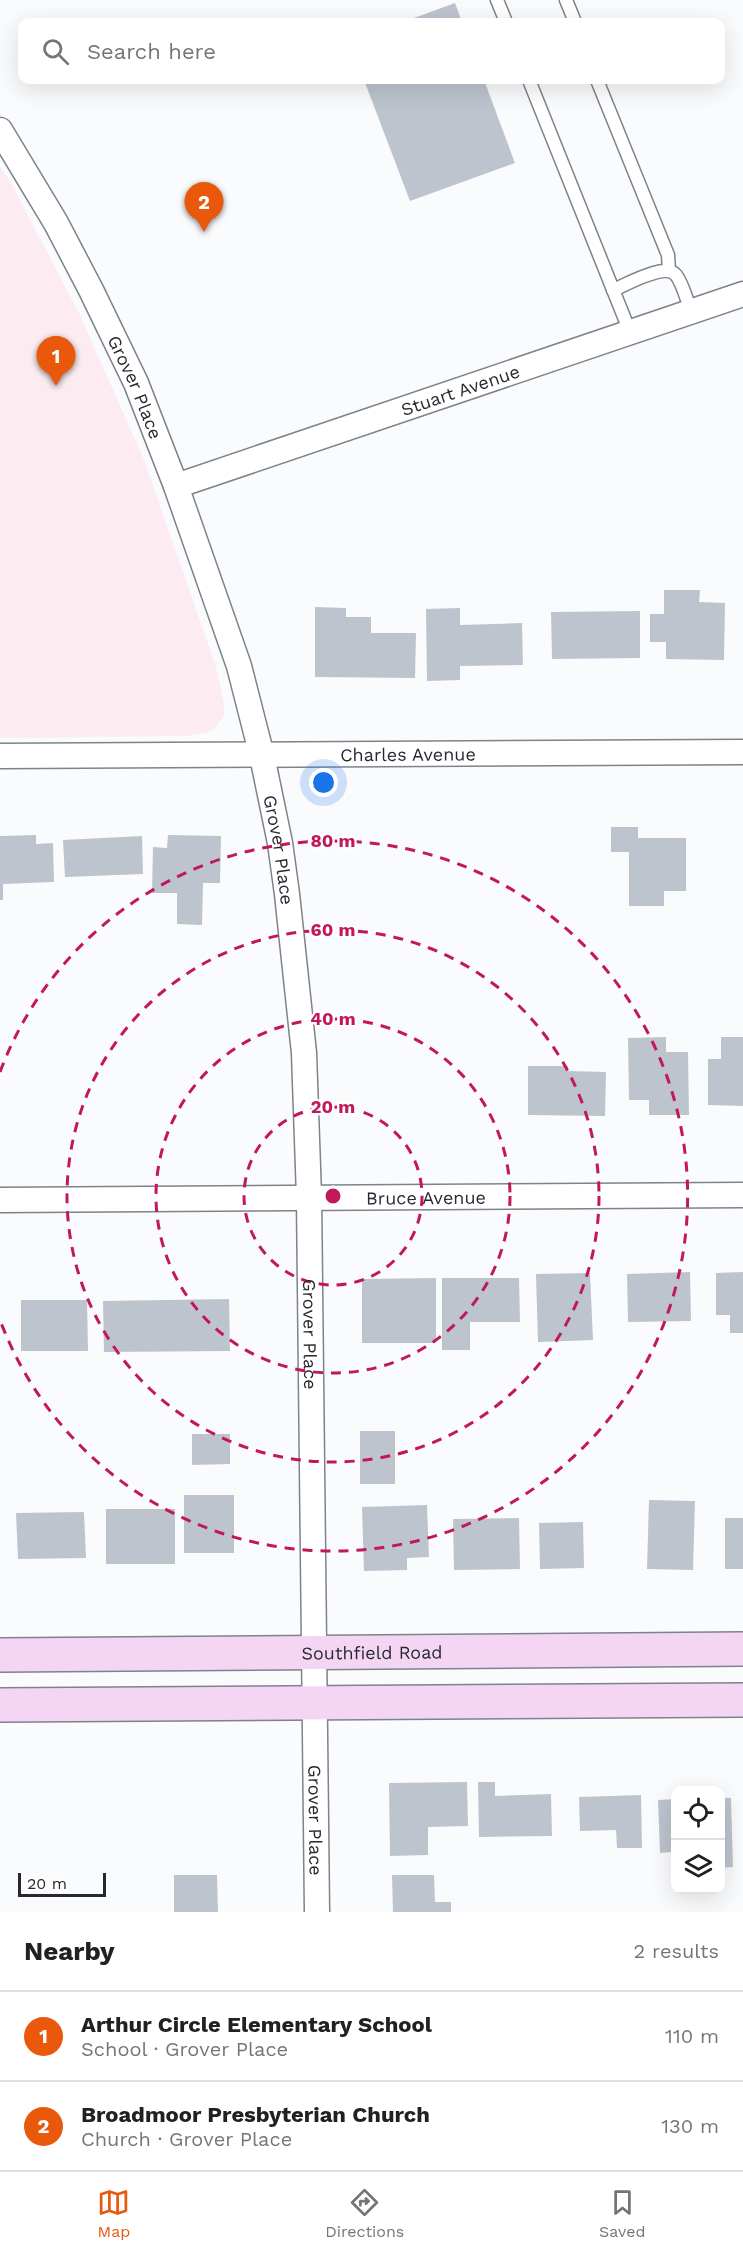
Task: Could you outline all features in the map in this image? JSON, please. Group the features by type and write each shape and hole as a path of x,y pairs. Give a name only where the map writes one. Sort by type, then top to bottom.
{"main road":[{"name":"Southfield Road","path":"0,1655 743,1649"},
{"path":"0,1705 743,1700"}],"street":[{"name":"Grover Place","path":"0,130 56,223 136,383 176,486 239,666 262,756 279,843 304,1053 309,1197 317,1912"},
{"name":"Stuart Avenue","path":"176,486 743,294"},
{"name":"Charles Avenue","path":"0,756 743,752"},
{"name":"Bruce Avenue","path":"0,1200 743,1195"}],"lane":[{"path":"497,0 504,18"},
{"path":"566,0 573,18"},
{"path":"531,84 630,332"},
{"path":"599,84 668,255 669,271"},
{"path":"613,290 658,271 669,271 676,275 691,311"}],"shaded area":[{"path":"0,166 79,313 144,460 216,667 224,704 224,716 209,732 187,736 0,738"}],"building":[{"path":"455,3 461,18 414,18"},
{"path":"366,84 485,84 515,163 410,201"},
{"path":"664,590 700,590 699,602 725,603 724,660 666,659 666,642 650,642 650,614 664,614"},
{"path":"315,607 346,608 346,617 371,617 371,633 416,633 415,678 315,677"},
{"path":"460,608 460,625 522,623 523,665 460,666 460,680 427,681 426,609"},
{"path":"640,611 640,658 552,659 551,612"},
{"path":"611,827 638,827 638,838 686,838 686,891 664,891 664,906 629,906 629,852 611,852"},
{"path":"36,835 36,844 53,843 54,882 3,884 3,900 0,900 0,836"},
{"path":"168,835 221,836 220,883 203,883 202,925 177,924 177,893 152,893 153,847 167,848"},
{"path":"142,836 143,874 65,877 63,840"},
{"path":"666,1037 666,1052 688,1052 689,1115 649,1115 649,1100 629,1100 628,1038"},
{"path":"721,1037 743,1037 743,1106 708,1105 708,1059 721,1059"},
{"path":"528,1066 568,1066 568,1071 606,1072 605,1116 528,1115"},
{"path":"690,1272 691,1321 628,1322 627,1274"},
{"path":"743,1272 743,1333 730,1333 730,1315 716,1315 716,1273"},
{"path":"590,1273 593,1340 538,1342 536,1274"},
{"path":"436,1278 436,1343 362,1343 362,1279"},
{"path":"442,1278 519,1278 520,1322 470,1322 470,1350 442,1350"},
{"path":"229,1299 230,1351 104,1352 103,1301"},
{"path":"21,1300 87,1300 88,1351 21,1351"},
{"path":"360,1431 395,1431 395,1484 360,1484"},
{"path":"192,1434 230,1434 230,1464 192,1465"},
{"path":"184,1495 234,1495 234,1553 184,1553"},
{"path":"649,1500 695,1501 693,1570 647,1569"},
{"path":"427,1505 429,1557 407,1558 407,1570 364,1571 362,1507"},
{"path":"106,1509 175,1509 175,1564 106,1564"},
{"path":"84,1512 86,1558 18,1559 16,1513"},
{"path":"519,1518 520,1569 454,1570 453,1519"},
{"path":"725,1518 743,1518 743,1569 725,1569"},
{"path":"583,1522 584,1568 540,1569 539,1523"},
{"path":"467,1782 468,1826 428,1827 428,1855 390,1856 389,1783"},
{"path":"478,1782 495,1782 495,1796 551,1794 552,1836 479,1837"},
{"path":"641,1795 642,1848 617,1848 616,1830 580,1831 579,1797"},
{"path":"725,1798 731,1798 733,1867 725,1868"},
{"path":"671,1799 671,1852 660,1853 658,1800"},
{"path":"174,1875 217,1875 218,1912 174,1912"},
{"path":"392,1875 434,1875 435,1902 451,1902 451,1912 393,1912"}],"place":[{"name":"Broadmoor Presbyterian Church","path":"204,232"},
{"name":"Arthur Circle Elementary School","path":"56,386"}]}
